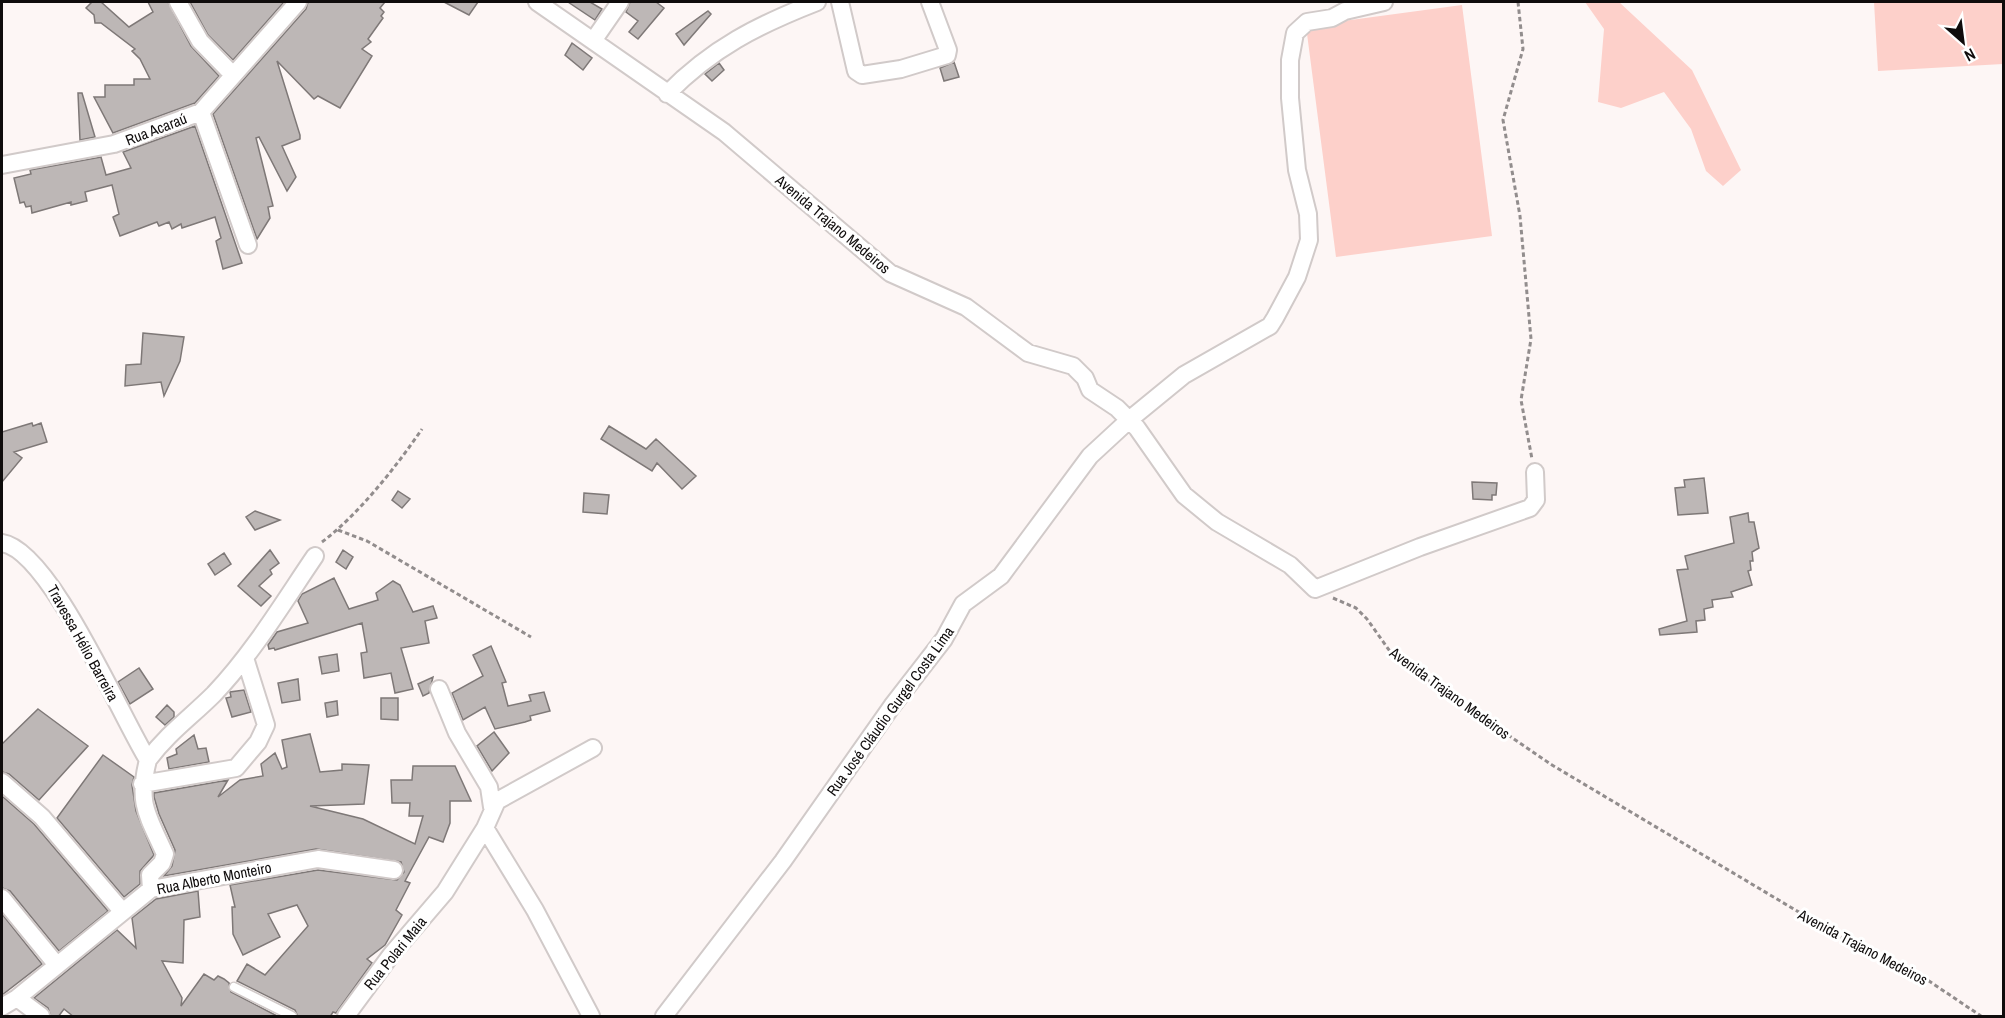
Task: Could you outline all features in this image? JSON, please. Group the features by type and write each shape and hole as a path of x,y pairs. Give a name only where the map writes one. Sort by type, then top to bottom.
{"street":[{"path":"178,2 200,40 233,75"},
{"name":"Rua Acaraú","path":"2,165 114,144 201,112 298,2"},
{"name":"Avenida Trajano Medeiros","path":"537,2 724,132 890,273 966,306 1028,353 1073,366 1085,378 1090,390 1129,420 1184,495 1217,522 1290,565 1315,589"},
{"path":"593,41 620,2"},
{"path":"667,94 714,52 746,33 817,2"},
{"path":"840,2 856,71 862,75 901,69 947,55 948,50 930,2"},
{"name":"Rua José Cláudio Gurgel Costa Lima","path":"664,1017 783,861 892,706 944,639 963,604 1001,576 1090,456 1129,420 1185,375 1270,326 1285,303 1309,240 1310,228 1299,184 1290,98 1290,60 1295,33 1307,22 1384,2"},
{"path":"201,112 248,245"},
{"path":"1315,589 1420,547 1530,508 1536,500 1535,472"},
{"name":"Travessa Hélio Barreira","path":"2,543 24,553 52,584 148,759"},
{"path":"151,889 150,875 162,863 165,854 142,799 142,784 148,759 165,737 213,695 245,658 315,556"},
{"path":"142,784 236,768 254,748 266,725 245,658"},
{"path":"439,689 458,733 489,787 492,807"},
{"path":"492,807 497,801 593,748"},
{"path":"2,782 42,817 122,911"},
{"name":"Rua Polari Maia","path":"346,1017 391,955 446,891 485,828 492,807"},
{"path":"485,828 535,910 591,1017"},
{"name":"Rua Alberto Monteiro","path":"2,1008 151,889 318,859 394,870"},
{"path":"2,898 56,964"},
{"path":"17,998 41,1017"}],"lane":[{"path":"234,987 292,1017"}],"path":[{"path":"1518,2 1523,50 1503,120 1520,216 1527,288 1531,339 1521,400 1535,472"},
{"path":"315,556 322,542 338,530 393,471 422,429"},
{"path":"338,530 367,541 531,638"},
{"name":"Avenida Trajano Medeiros","path":"1315,589 1356,608 1394,657 1552,765 1839,936 1926,980 1980,1017"}],"shaded area":[{"path":"1585,2 1619,2 1692,70 1741,170 1723,186 1706,171 1691,129 1664,92 1621,108 1598,102 1604,29"},
{"path":"1874,2 2003,2 2003,64 1878,71"},
{"path":"1462,5 1492,236 1336,257 1306,26"}],"building":[{"path":"92,2 101,2 129,27 153,12 148,2 168,2 191,46 219,76 195,103 113,133 94,97 105,97 105,85 134,85 134,79 150,79 140,59 132,51 135,49 101,23 95,23 94,15 86,8"},
{"path":"190,2 284,2 233,60 208,35"},
{"path":"308,2 385,2 380,8 384,12 381,16 383,18 368,39 371,42 362,49 372,56 340,108 318,96 314,99 277,61 300,135 300,139 282,146 296,177 287,191 259,137 256,138 273,206 268,207 270,218 257,239 213,114 306,9"},
{"path":"444,2 478,2 469,15"},
{"path":"568,2 590,2 602,9 595,20"},
{"path":"630,2 656,2 664,8 638,39 629,32 638,21 626,12"},
{"path":"708,11 711,14 684,45 676,34"},
{"path":"572,43 592,58 583,70 565,55"},
{"path":"954,62 959,77 944,81 940,68"},
{"path":"719,63 724,70 712,81 705,74"},
{"path":"78,93 82,93 95,137 80,140"},
{"path":"195,126 242,263 223,269 216,241 221,238 215,217 182,228 181,224 172,229 169,222 159,226 157,222 120,236 113,217 119,214 112,185 85,192 87,201 71,205 71,202 32,213 31,206 26,207 24,202 20,203 14,178 31,174 30,170 101,157 106,175 131,168 123,152"},
{"path":"143,333 184,337 180,361 164,396 161,382 125,386 126,365 141,364"},
{"path":"32,423 33,426 41,423 47,442 14,452 22,458 2,482 2,432"},
{"path":"609,426 646,449 656,439 696,476 682,489 657,463 652,471 601,439"},
{"path":"1704,478 1708,513 1678,515 1675,488 1685,487 1684,480"},
{"path":"1472,482 1497,483 1496,495 1492,495 1492,500 1473,499"},
{"path":"398,491 410,499 402,508 392,500"},
{"path":"584,493 609,495 607,514 583,512"},
{"path":"255,511 280,520 255,530 246,517"},
{"path":"1748,513 1749,522 1754,522 1759,548 1752,552 1753,561 1750,561 1751,570 1748,571 1752,585 1731,592 1733,597 1712,600 1713,607 1704,609 1705,620 1696,621 1697,632 1660,635 1659,629 1687,621 1677,570 1688,569 1685,556 1734,543 1730,517"},
{"path":"270,550 279,563 270,570 272,574 259,586 271,596 261,606 238,586"},
{"path":"343,550 353,557 346,569 336,562"},
{"path":"224,553 231,564 215,575 208,564"},
{"path":"334,578 349,609 378,600 376,593 393,581 400,585 413,612 433,606 437,618 425,621 429,643 401,648 413,689 395,693 391,673 364,678 361,653 367,652 362,623 275,650 274,648 269,649 268,645 277,632 308,623 298,601 302,594"},
{"path":"491,646 506,682 502,683 508,706 531,701 529,695 544,692 550,711 530,716 531,720 525,722 495,729 485,707 463,720 452,693 483,676 473,655"},
{"path":"337,654 339,671 322,674 319,657"},
{"path":"139,668 153,689 130,704 118,682"},
{"path":"433,677 429,693 423,696 418,684"},
{"path":"298,679 300,700 282,703 278,683"},
{"path":"244,690 251,712 232,717 226,698 231,697 230,692"},
{"path":"381,698 398,698 398,720 381,719"},
{"path":"337,701 338,715 327,717 325,703"},
{"path":"167,705 174,712 174,717 165,725 156,717"},
{"path":"38,709 88,746 39,800 9,774 2,772 2,744"},
{"path":"494,732 509,753 492,771 477,746"},
{"path":"310,734 320,772 342,770 342,764 369,765 364,804 310,806 363,819 415,844 423,816 409,816 410,803 392,803 391,780 412,780 413,766 455,766 471,801 450,801 450,823 443,842 429,837 405,881 410,883 396,910 402,915 385,945 367,959 372,963 336,1013 333,1012 330,1017 298,1017 295,1010 237,981 247,964 265,975 308,926 297,905 268,914 280,937 243,955 233,934 232,907 235,907 230,885 318,870 397,880 404,872 401,862 316,849 164,876 172,866 175,850 154,797 154,793 228,780 218,797 240,780 263,776 261,764 275,753 282,769 287,767 282,740"},
{"path":"194,735 198,749 206,748 209,762 169,769 167,758 177,754 176,749"},
{"path":"103,755 134,777 132,785 136,811 154,855 140,871 140,884 124,897 57,818"},
{"path":"2,796 34,824 108,911 59,951 10,891 2,888"},
{"path":"198,891 200,917 184,920 183,963 162,961 182,998 181,1006 204,974 214,980 218,976 224,979 229,983 231,992 279,1017 74,1017 64,1009 58,1017 51,1017 48,1008 34,998 117,930 136,948 132,918 156,899"},
{"path":"2,914 42,964 2,995"}]}
